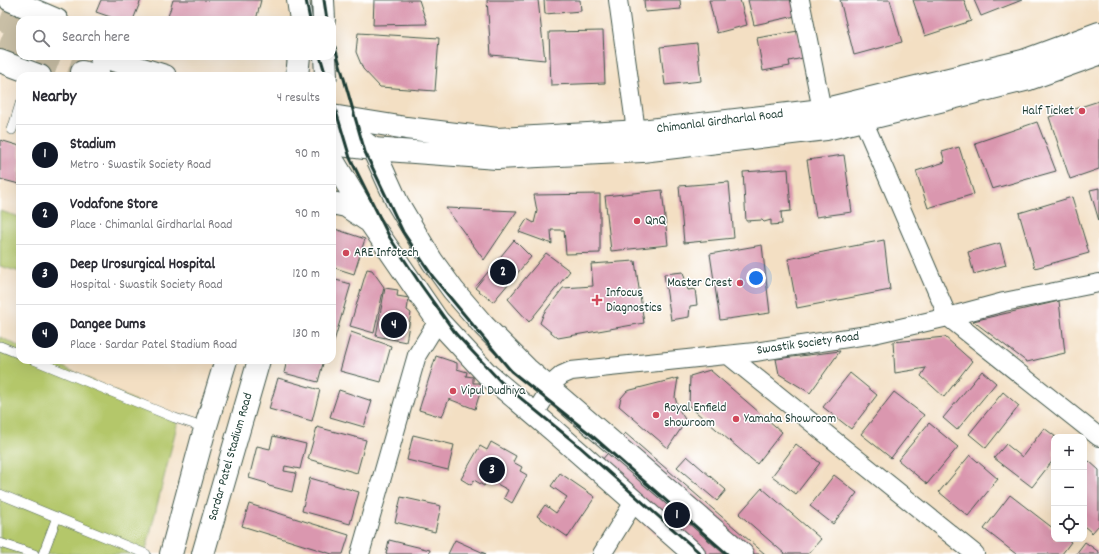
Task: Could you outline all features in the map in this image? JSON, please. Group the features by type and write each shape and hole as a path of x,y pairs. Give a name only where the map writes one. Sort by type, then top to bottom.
{"main road":[{"path":"10,0 48,16"},
{"path":"298,0 300,16"},
{"path":"323,0 324,16"},
{"name":"Chimanlal Girdharlal Road","path":"336,118 497,139 636,131 822,110 1023,61 1099,33"},
{"name":"Chimanlal Girdharlal Road","path":"336,144 373,149 497,158 642,151 826,129 1029,79 1099,54"},
{"path":"298,72 299,60"},
{"path":"325,60 326,72"},
{"path":"0,61 26,72"},
{"path":"98,63 144,72"},
{"path":"336,120 373,149 397,202 432,261 453,290 484,326 527,369 742,554"},
{"path":"336,165 370,222 438,321 488,375 694,554"},
{"path":"336,204 346,206 370,222"},
{"path":"178,552 206,428 225,364"},
{"name":"Sardar Patel Stadium Road","path":"203,554 258,364"},
{"path":"214,400 245,408"}],"street":[{"path":"618,0 636,131"},
{"path":"800,0 822,110"},
{"path":"863,120 948,317 1099,437"},
{"name":"Swastik Society Road","path":"534,415 550,389 562,375 571,371 728,355 874,334 1004,302 1099,283"},
{"path":"360,554 417,355 438,321"},
{"path":"728,355 975,554"},
{"path":"602,554 634,502"}],"lane":[{"path":"12,130 16,117"},
{"path":"0,346 16,352"},
{"path":"44,364 175,418 206,428"},
{"path":"0,494 146,554"},
{"path":"43,554 57,518"},
{"path":"0,543 34,554"}],"green space":[{"path":"0,211 16,216 16,271 0,266"},
{"path":"0,337 16,345 16,364 57,364 178,421 145,554 0,554"}],"building":[{"path":"101,0 141,0 135,16 108,16 96,12"},
{"path":"173,0 261,0 257,16 168,16"},
{"path":"374,0 419,0 427,24 373,25"},
{"path":"487,0 538,0 545,60 491,55"},
{"path":"544,0 580,0 581,11 545,14"},
{"path":"644,0 680,0 681,9 645,12"},
{"path":"709,0 740,0 747,25 717,33"},
{"path":"748,0 797,0 800,15 754,25"},
{"path":"840,0 890,0 902,42 854,55"},
{"path":"913,0 964,0 971,21 925,36"},
{"path":"974,0 1022,0 981,16"},
{"path":"603,31 605,83 551,85 549,32"},
{"path":"798,31 803,58 789,61 790,66 763,71 757,38"},
{"path":"358,33 439,38 435,91 380,87 363,69 356,52"},
{"path":"697,43 701,81 665,85 660,47"},
{"path":"1099,101 1099,169 1070,179 1049,117"},
{"path":"1037,122 1056,171 992,189 975,143"},
{"path":"0,140 16,145 16,183 0,179"},
{"path":"959,147 974,194 928,208 916,171 945,162 942,152"},
{"path":"844,155 852,212 816,217 807,160"},
{"path":"788,169 791,211 781,212 782,224 771,225 771,220 764,222 762,220 746,221 743,172"},
{"path":"729,182 734,238 684,243 679,186"},
{"path":"1099,188 1099,221 1090,190"},
{"name":"QnQ","path":"662,190 668,245 611,251 605,196"},
{"path":"600,194 600,253 566,254 564,230 551,230 552,244 519,232 527,219 534,223 537,211 534,195"},
{"path":"1072,197 1089,253 1035,268 1019,213"},
{"path":"446,208 517,211 484,260"},
{"name":"ARE Infotech","path":"336,229 365,239 354,274 336,268"},
{"path":"514,240 531,257 493,302 475,288"},
{"path":"884,240 890,290 797,308 788,259"},
{"path":"1000,243 1006,265 974,274 968,252"},
{"name":"Master Crest","path":"762,245 770,313 720,320 710,254"},
{"path":"546,253 570,271 529,322 508,299"},
{"name":"Infocus Diagnostics","path":"635,261 644,323 558,338 540,323 544,313 563,288 593,286 591,264"},
{"path":"367,269 372,270 384,287 374,333 350,326"},
{"path":"683,272 688,290 695,289 697,305 690,306 689,317 671,320 664,274"},
{"path":"336,280 351,284 336,335"},
{"path":"385,288 398,290 397,296 409,298 407,310 411,313 406,342 376,336"},
{"path":"1059,301 1065,353 1027,362 973,321"},
{"path":"351,332 391,346 381,382 340,371"},
{"path":"945,337 972,361 944,397 921,376 926,368 895,373 893,342"},
{"path":"840,351 810,393 779,374 776,359"},
{"name":"Vipul Dudhiya","path":"436,356 457,363 457,369 467,372 466,376 473,377 473,383 483,383 475,409 449,399 442,417 419,410"},
{"path":"286,364 323,364 318,382 284,373"},
{"name":"Yamaha Showroom","path":"710,370 782,432 757,464 689,406 690,376"},
{"path":"982,371 996,383 957,430 943,418"},
{"path":"850,373 877,395 851,429 823,407"},
{"path":"278,378 320,390 312,421 269,409"},
{"name":"Royal Enfield showroom","path":"678,378 675,397 678,408 686,421 668,448 619,406 621,398 627,391"},
{"path":"339,390 372,401 364,427 330,417"},
{"path":"894,392 924,415 891,458 861,434"},
{"path":"1003,392 1019,406 986,448 969,434"},
{"path":"929,423 958,447 927,484 898,460"},
{"path":"317,427 366,440 357,473 308,459"},
{"path":"1044,428 1052,434 1051,463 1032,487 994,458 1006,444 1022,457"},
{"path":"625,433 765,554 679,554 589,475"},
{"path":"413,435 454,445 448,470 407,460"},
{"path":"273,436 306,444 300,469 285,466 284,471 296,473 292,492 269,486 266,483 249,478 257,446 270,449"},
{"path":"491,442 516,456 513,462 522,467 520,471 527,475 512,503 504,498 508,490 488,479 484,486 474,480 471,485 461,479 480,446 487,450"},
{"path":"796,444 820,463 796,494 772,476"},
{"path":"970,455 998,479 968,516 939,492"},
{"path":"687,456 726,490 717,501 677,467"},
{"path":"1089,461 1099,470 1099,525 1092,533 1087,529 1087,463"},
{"path":"560,473 595,497 568,537 537,516 545,505 556,513 567,497 551,486"},
{"path":"834,475 857,493 833,524 810,506"},
{"path":"310,478 359,492 350,524 302,511"},
{"path":"762,488 821,539 808,554 785,554 739,514"},
{"path":"1010,495 1051,527 1051,542 1071,542 1062,554 1016,554 984,529"},
{"path":"401,497 441,506 435,532 395,522"},
{"path":"249,504 349,535 343,554 332,554 242,526"},
{"path":"389,540 430,550 429,554 386,554"},
{"path":"455,540 486,554 448,554"},
{"path":"1085,542 1099,552 1099,554 1076,554"}],"tunnel":[{"path":"0,19 16,25"},
{"path":"0,41 16,47"},
{"path":"48,60 82,72"}],"railway":[{"path":"306,0 309,16"},
{"path":"324,0 326,16"},
{"path":"336,51 365,152 403,232 433,277 511,371 590,434 727,554"},
{"path":"321,60 325,72"},
{"path":"336,111 350,158 390,238 456,334 501,382 579,446 701,554"}],"place":[{"name":"Half Ticket","path":"1082,111"},
{"name":"QnQ","path":"637,221"},
{"name":"ARE Infotech","path":"346,253"},
{"name":"Vodafone Store","path":"503,272"},
{"name":"Master Crest","path":"740,283"},
{"name":"Infocus Diagnostics","path":"597,300"},
{"name":"Dangee Dums","path":"394,325"},
{"name":"Vipul Dudhiya","path":"453,391"},
{"name":"Royal Enfield showroom","path":"656,415"},
{"name":"Yamaha Showroom","path":"736,419"},
{"name":"Deep Urosurgical Hospital","path":"492,470"},
{"name":"Stadium","path":"677,515"}]}
